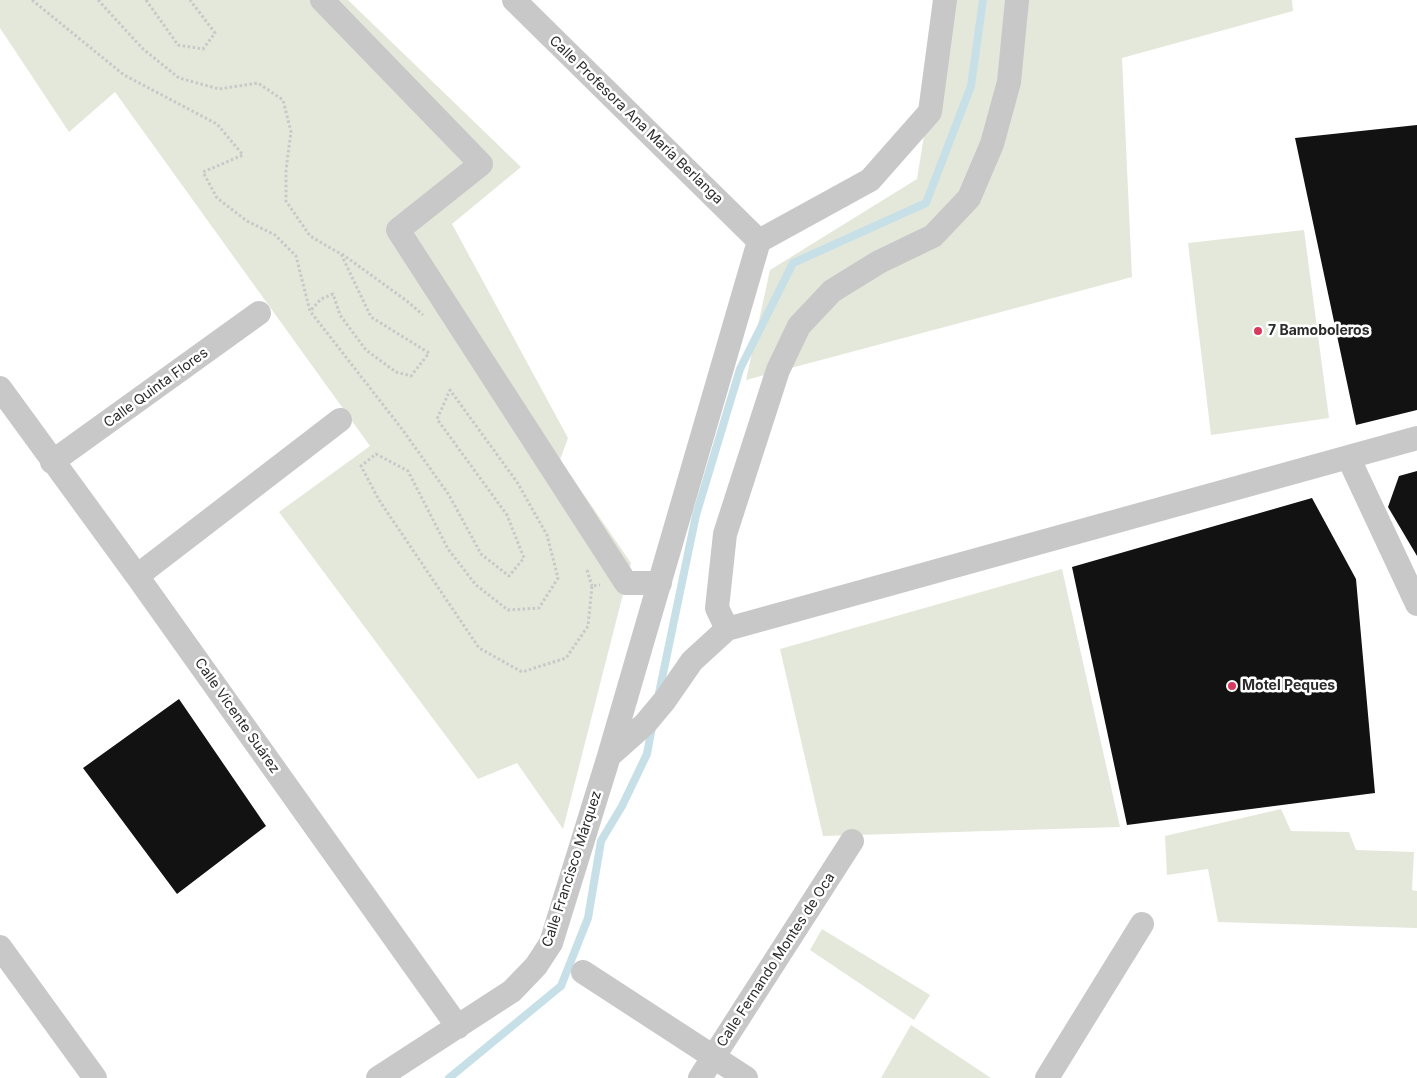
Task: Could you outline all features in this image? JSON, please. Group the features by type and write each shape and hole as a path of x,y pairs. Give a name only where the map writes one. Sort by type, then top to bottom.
{"street":[{"path":"322,0 480,164 398,230 626,582 660,583"},
{"name":"Calle Profesora Ana María Berlanga","path":"514,0 759,241"},
{"path":"759,241 870,180 930,112 945,0"},
{"path":"727,628 717,608 726,534 778,370 798,326 832,291 879,262 932,236 969,198 992,144 1009,82 1017,0"},
{"name":"Calle Francisco Márquez","path":"378,1078 512,992 536,966 551,943 609,756 759,241"},
{"name":"Calle Quinta Flores","path":"52,462 259,313"},
{"name":"Calle Vicente Suárez","path":"4,404 52,462 138,576 458,1027"},
{"path":"138,576 340,420"},
{"path":"609,756 645,724 692,662 727,628 1349,459 1417,438"},
{"path":"1349,459 1417,604"},
{"name":"Calle Fernando Montes de Oca","path":"700,1078 852,841"},
{"path":"1047,1078 1142,924"},
{"path":"0,947 95,1078"},
{"path":"583,972 746,1078"}],"path":[{"path":"32,0 124,75 217,124 244,155 203,172 217,198 247,221 275,235 296,256 310,311 402,429 444,487 481,554 509,576 524,558 507,515 437,419 450,390 517,482 547,535 558,578 540,608 508,610 476,585 448,549 408,471 376,454 361,466 378,500 479,648 522,672 566,658 588,626 592,586 626,582"},
{"path":"98,0 143,48 179,78 219,89 258,83 283,100 291,132 286,170 286,201 310,236 341,254 371,317 429,352 411,376 396,372 366,350 340,315 333,294 321,299 310,311"},
{"path":"146,0 178,44 203,49 215,33 190,0"}],"shaded area":[{"path":"0,0 348,0 521,167 452,224 568,438 560,460 631,563 563,829 517,763 478,779 279,512 370,446 115,92 69,132 0,28"},
{"path":"946,0 1292,0 1293,11 1122,58 1132,277 746,380 770,270 917,179"},
{"name":"7 Bamoboleros","path":"1304,230 1329,418 1211,435 1188,243"},
{"path":"1062,569 1120,827 823,836 780,649"},
{"path":"1281,809 1291,831 1349,832 1356,850 1414,852 1412,890 1417,891 1417,928 1218,922 1208,869 1167,875 1165,836"},
{"path":"822,929 930,995 914,1020 810,950"},
{"path":"911,1025 991,1078 881,1078"}],"building":[{"path":"1417,125 1417,410 1356,425 1295,138"},
{"path":"1417,471 1417,556 1388,507 1399,476"},
{"name":"Motel Peques","path":"1312,498 1356,579 1375,793 1127,825 1072,567"},
{"path":"179,699 266,826 177,894 83,768"}],"waterway":[{"path":"659,693 696,515 740,369 793,263 926,203 971,86 983,0"},
{"path":"449,1078 561,986 588,918 601,841 622,806 647,754 652,727"}],"place":[{"name":"7 Bamoboleros","path":"1258,331"},
{"name":"Motel Peques","path":"1232,686"}]}
